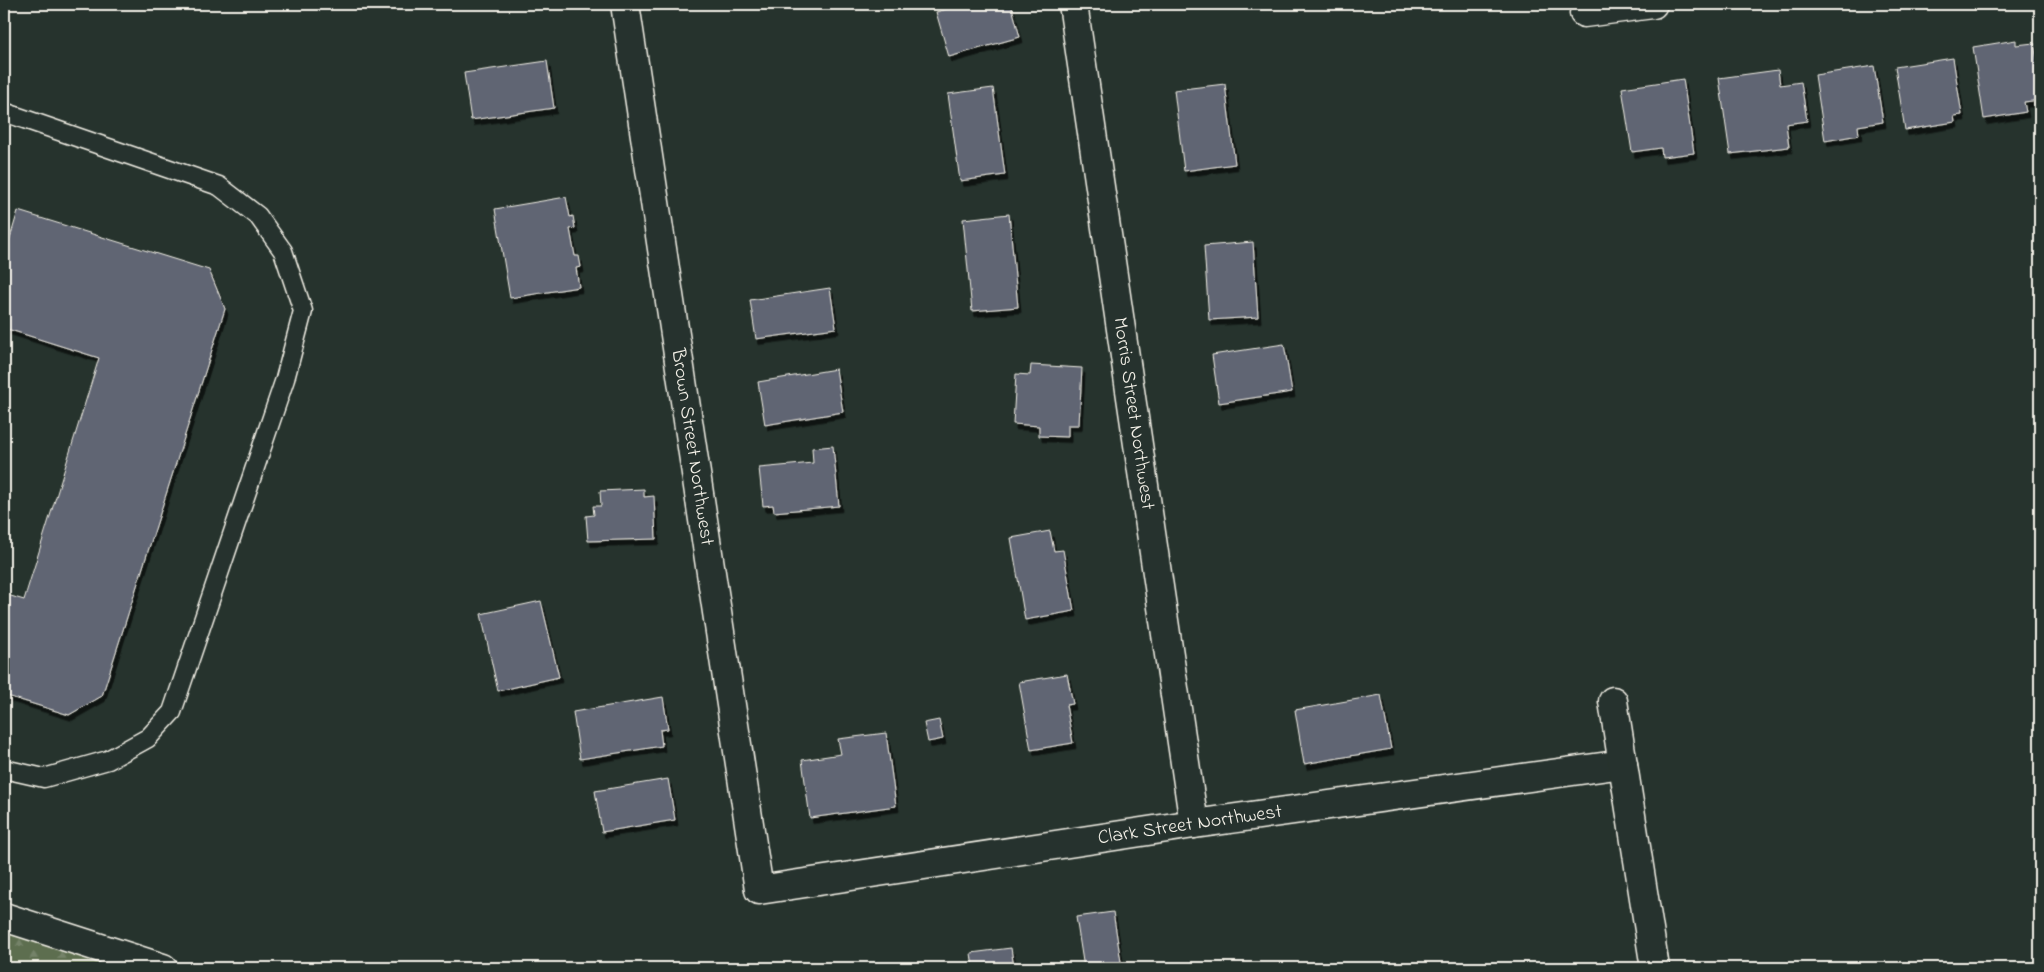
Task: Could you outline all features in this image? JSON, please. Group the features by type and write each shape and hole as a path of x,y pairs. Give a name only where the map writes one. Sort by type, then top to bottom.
{"street":[{"name":"Brown Street Northwest","path":"625,4 760,890"},
{"name":"Morris Street Northwest","path":"1073,4 1194,824"},
{"path":"1584,13 1653,4"},
{"path":"1613,701 1655,968"},
{"name":"Clark Street Northwest","path":"760,890 1194,824 1623,764"},
{"path":"4,917 163,968"}],"lane":[{"path":"4,112 219,186 258,216 283,251 303,311 285,379 172,712 148,738 108,760 44,778 4,769"}],"green space":[{"path":"4,922 161,968 4,968"}],"building":[{"path":"965,4 997,4 998,7 1011,4 1020,37 949,57 936,12"},
{"path":"2016,40 2016,45 2034,43 2040,78 2040,100 2024,102 2026,112 1984,119 1973,47"},
{"path":"1953,58 1962,115 1954,116 1955,122 1905,130 1895,67"},
{"path":"547,61 554,108 471,120 464,73"},
{"path":"1874,66 1883,122 1858,126 1859,135 1825,141 1815,75"},
{"path":"1778,70 1780,85 1801,82 1807,121 1786,124 1789,147 1730,154 1719,78"},
{"path":"1683,79 1694,153 1662,157 1661,148 1632,152 1622,88"},
{"path":"1225,84 1235,164 1184,171 1174,90"},
{"path":"993,88 1005,175 960,181 948,94"},
{"path":"566,197 570,217 573,216 575,228 570,229 575,256 579,256 581,267 576,268 579,287 510,298 495,209"},
{"path":"18,211 209,270 225,309 102,696 69,715 4,695 4,594 24,600 99,358 4,328 4,258"},
{"path":"1009,214 1018,307 972,311 963,219"},
{"path":"1253,242 1258,317 1209,320 1204,246"},
{"path":"830,288 836,328 756,339 750,300"},
{"path":"1284,344 1292,392 1219,403 1212,355"},
{"path":"1031,365 1082,368 1079,425 1068,425 1068,437 1039,436 1039,426 1013,424 1016,374 1030,375"},
{"path":"836,369 843,412 765,425 758,382"},
{"path":"833,446 839,506 774,512 773,505 763,506 759,468 813,463 812,448"},
{"path":"644,489 644,497 654,496 656,539 588,541 586,516 594,515 593,506 601,506 600,491"},
{"path":"1050,531 1054,551 1063,550 1074,611 1025,620 1011,538"},
{"path":"541,601 559,677 498,691 481,614"},
{"path":"1067,674 1073,704 1066,705 1073,743 1031,750 1019,682"},
{"path":"1381,695 1391,749 1304,764 1295,710"},
{"path":"663,697 668,729 660,730 662,746 580,759 573,712"},
{"path":"939,720 943,739 928,742 924,723"},
{"path":"886,733 896,806 810,818 802,760 841,754 838,739"},
{"path":"668,779 675,820 602,832 595,791"},
{"path":"1113,912 1122,968 1084,968 1076,917"},
{"path":"1011,948 1014,968 973,968 971,953"}]}
